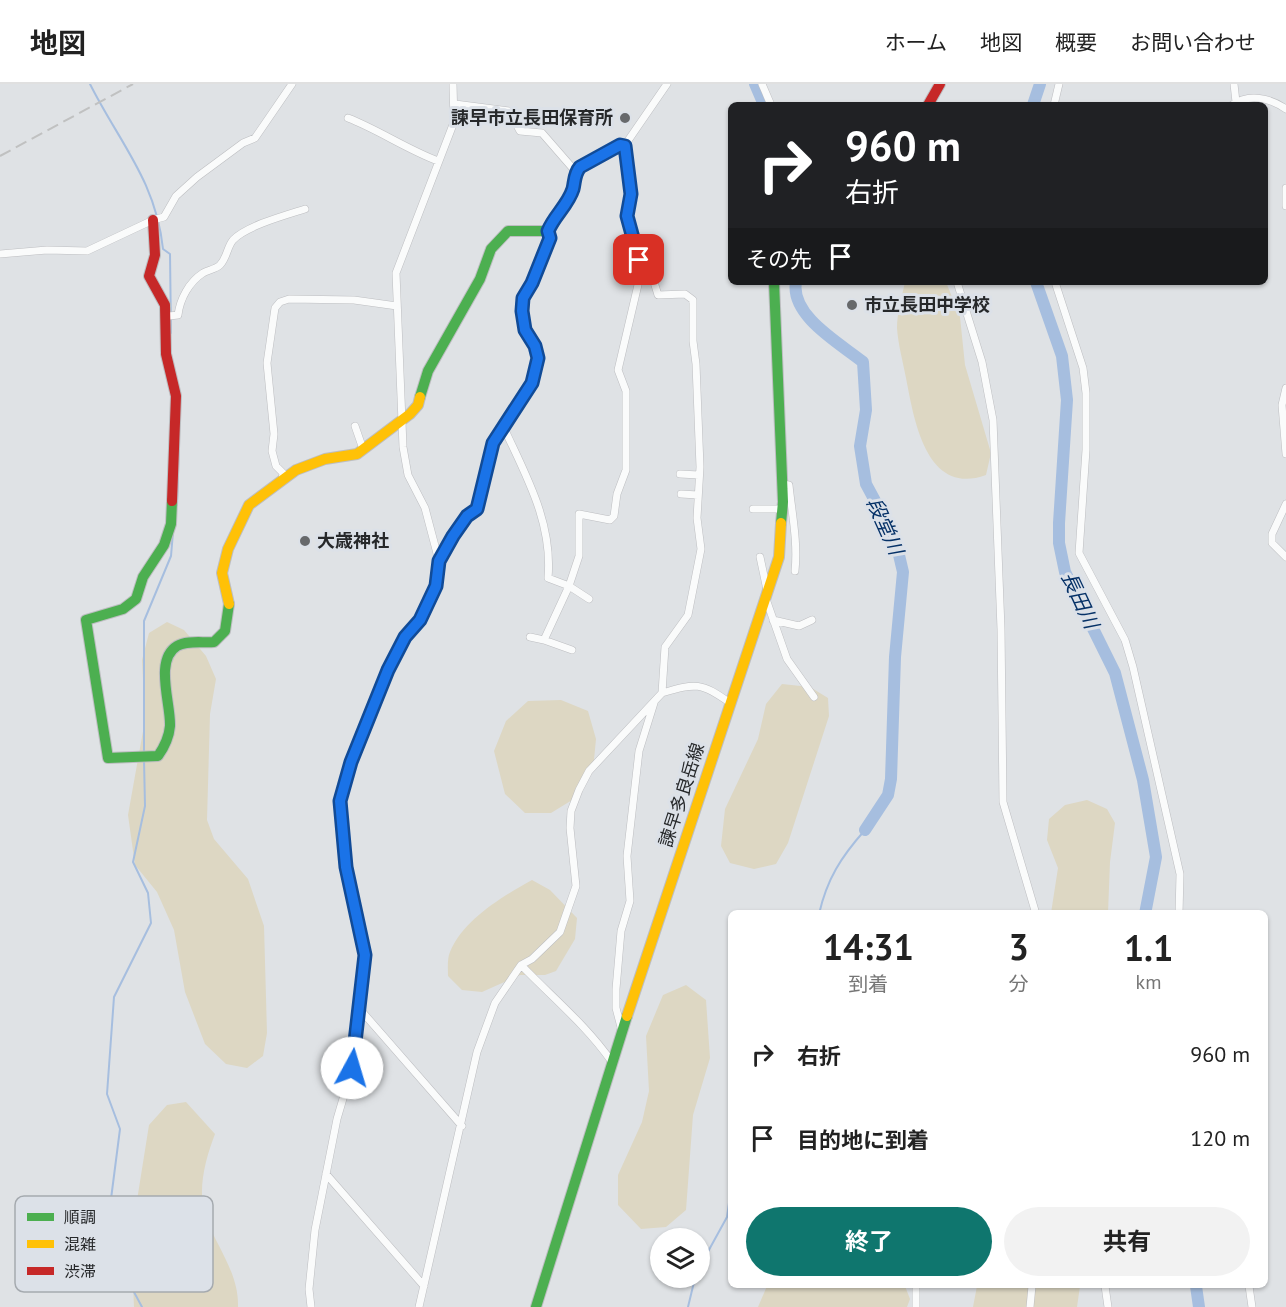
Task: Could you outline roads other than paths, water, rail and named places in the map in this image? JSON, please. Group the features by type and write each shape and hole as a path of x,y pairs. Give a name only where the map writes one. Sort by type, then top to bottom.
{"street":[{"path":"0,254 47,250 87,251 156,219 197,177 243,143 255,138 292,84"},
{"path":"310,1307 309,1289 315,1230 337,1119 352,1068 365,955 346,867 340,801 351,762 388,670 405,637 420,620 436,586 439,561 425,508 408,475 402,421 396,273 454,122 453,84"},
{"path":"544,640 569,586 579,555 579,514 610,520 614,516 617,494 626,470 626,391 618,369 641,272 627,216 631,194 625,146 667,84"},
{"path":"762,84 770,102"},
{"path":"930,102 939,84"},
{"path":"1055,102 1059,84"},
{"path":"1234,84 1234,102"},
{"path":"1245,102 1266,98 1286,109"},
{"path":"454,104 509,111 520,131 542,134 576,172"},
{"path":"348,118 373,127 410,150 438,160"},
{"path":"439,561 467,516 477,509 493,443 532,383 538,358 535,346 525,330 522,311 523,298 532,283 550,238 548,231 573,190 576,172 580,167 620,145 625,146"},
{"path":"1286,188 1286,206"},
{"path":"305,209 279,217 238,236 231,243 219,266 202,274 192,284 171,316 166,354 176,396 171,524 164,545 143,577 136,599 123,609 86,620 108,758 158,756 167,748 171,735 170,700 164,667 170,650 178,645 214,642 225,631 230,608 222,573 228,549 249,506 296,470 326,459 357,454 390,427 402,421 418,405 428,370 480,279 497,240 508,231 548,231"},
{"path":"156,219 155,255 149,276 171,316"},
{"path":"641,272 654,282 658,295 685,294 693,300 699,475 697,518 700,549 688,615 665,647 662,693"},
{"name":"諫早多良岳線","path":"536,1307 612,1062 779,557 783,509 774,285"},
{"path":"958,285 982,362 993,420 1001,629 1003,802 1035,910"},
{"path":"1056,285 1083,368 1086,393 1086,450 1079,553 1125,640 1133,667 1178,865 1179,910"},
{"path":"282,481 283,473 276,466 272,451 274,434 267,363 274,308 280,302 289,299 354,300 397,306"},
{"path":"1286,388 1282,405 1286,454"},
{"path":"355,426 363,449"},
{"path":"504,428 527,473 546,536 550,552 548,578 569,586 589,599"},
{"path":"680,474 699,475"},
{"path":"782,484 789,485 792,520 798,543 795,571"},
{"path":"681,494 699,495"},
{"path":"1286,504 1272,534 1272,543 1286,557"},
{"path":"753,509 783,509"},
{"path":"760,557 773,620 787,659 814,697"},
{"path":"773,620 799,626 812,620"},
{"path":"530,637 572,650"},
{"path":"419,1307 477,1052 495,1003 521,965 532,959 560,932 571,908 576,886 570,828 571,811 579,790 589,771 662,693 680,688 709,687 730,703"},
{"path":"622,1032 616,1008 616,989 621,931 630,901 627,856 639,751 655,701"},
{"path":"521,965 557,1002 591,1032 612,1062"},
{"path":"358,1007 462,1126"},
{"path":"326,1174 424,1286"},
{"path":"916,1288 916,1307"},
{"path":"1030,1307 1032,1288"},
{"path":"1105,1288 1108,1307"},
{"path":"1249,1288 1252,1307"}],"waterway":[{"path":"90,84 144,182 153,203 163,249 170,254 171,333"},
{"name":"段堂川","path":"755,84 763,102"},
{"name":"長田川","path":"1034,102 1040,84"},
{"name":"段堂川","path":"796,285 796,294 809,318 863,362 866,410 860,446 866,484 895,538 903,572 895,657 891,779 888,795 865,830"},
{"name":"長田川","path":"1037,285 1062,356 1067,400 1059,543 1065,572 1115,673 1143,780 1156,857 1146,910"},
{"path":"177,505 179,442"},
{"path":"144,754 144,621 171,556 173,532"},
{"path":"111,1196 120,1129 107,1094 114,997 151,923 148,893 133,862 145,806 144,760"},
{"path":"820,910 836,869 865,830"},
{"path":"710,1248 727,1217 728,1210"},
{"path":"688,1307 693,1288"},
{"name":"長田川","path":"1196,1288 1199,1307"},
{"path":"134,1292 142,1307"}],"railway":[{"path":"0,156 133,84"}],"place":[{"name":"諫早市立長田保育所","path":"625,118"},
{"name":"市立長田中学校","path":"852,305"},
{"name":"大歳神社","path":"305,541"}]}
